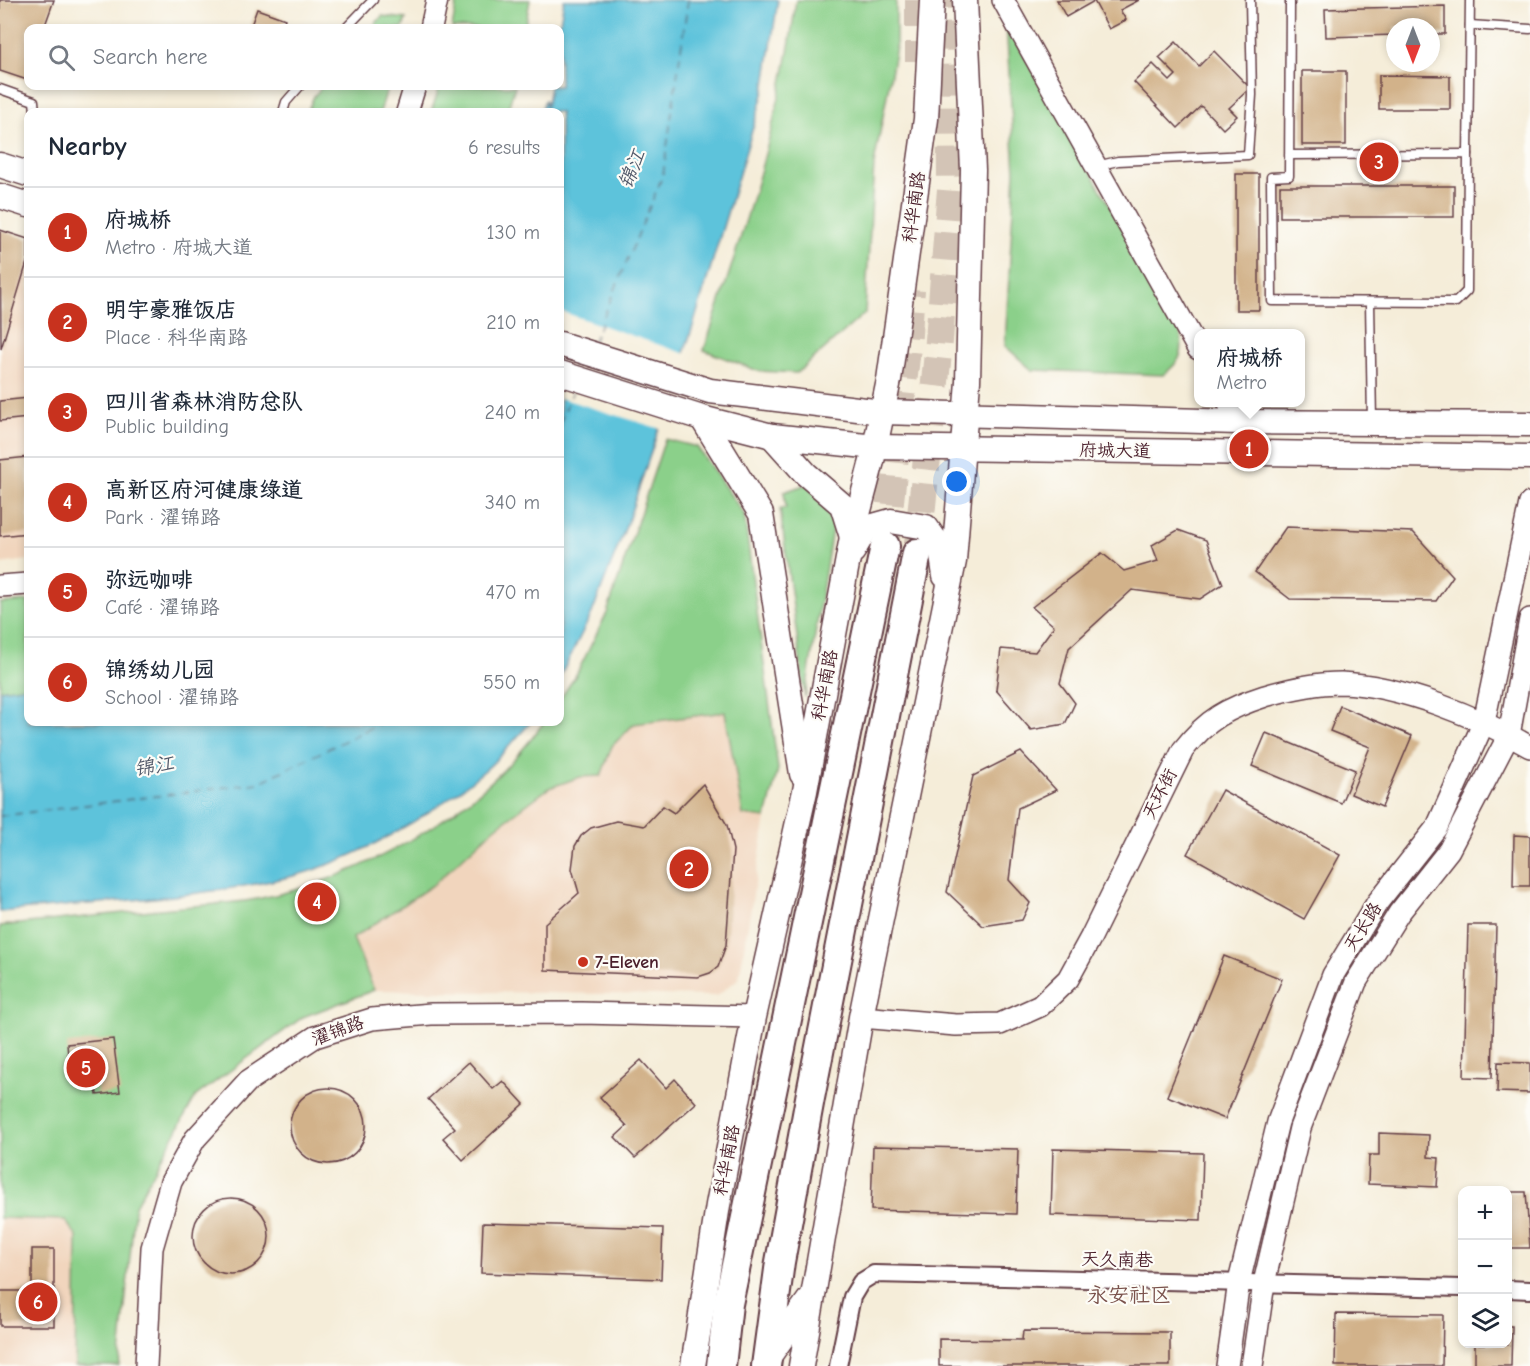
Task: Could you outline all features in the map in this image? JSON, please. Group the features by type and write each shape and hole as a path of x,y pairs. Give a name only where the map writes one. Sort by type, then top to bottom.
{"highway":[{"name":"科华南路","path":"721,1366 728,1304 885,546"},
{"path":"766,1362 780,1262 810,1098 916,553"}],"main road":[{"name":"科华南路","path":"693,1366 718,1205 754,1017 805,791 852,537 882,412 926,119 932,0"},
{"path":"801,1366 861,1017 954,561 966,413 973,170 965,0"},
{"path":"0,165 24,173"},
{"path":"0,196 24,204"},
{"name":"府城大道","path":"564,345 710,391 882,412 1233,412 1372,422 1530,424"},
{"name":"府城大道","path":"564,374 702,418 772,436 875,447 1530,457"},
{"path":"702,418 761,514 805,791"},
{"path":"772,436 806,474 842,505 852,537"},
{"path":"848,561 866,528 891,522 926,527 941,548 948,593"},
{"path":"718,1205 728,1304"},
{"path":"766,1362 813,1295"}],"street":[{"path":"432,24 437,0"},
{"path":"1003,0 1194,342"},
{"path":"408,108 414,90"},
{"name":"天长路","path":"1227,1366 1239,1282 1278,1122 1333,975 1377,903 1437,827 1484,722 1530,503"},
{"path":"0,586 24,584"},
{"name":"天长路","path":"1252,1366 1264,1284 1300,1128 1356,982 1399,913 1449,850 1509,735 1530,619"},
{"name":"天环街","path":"861,1017 956,1025 1000,1024 1040,1006 1068,979 1183,750 1202,726 1244,703 1294,688 1340,683 1390,690 1484,722 1530,747"},
{"name":"濯锦路","path":"146,1366 152,1248 171,1182 195,1139 248,1081 315,1037 372,1019 431,1014 581,1013 754,1017"},
{"name":"天久南巷","path":"838,1366 852,1297 861,1282 874,1274 1458,1288"},
{"path":"1512,1289 1530,1290"}],"lane":[{"path":"350,24 373,0"},
{"path":"1096,166 1118,160 1248,155 1252,95 1250,0"},
{"path":"1290,0 1289,176 1271,177 1272,301 1370,302 1456,302 1467,291 1470,0"},
{"path":"1470,25 1530,28"},
{"path":"0,89 34,101 35,108"},
{"path":"284,108 286,102 296,90"},
{"path":"1289,155 1468,154"},
{"path":"1370,302 1372,422"}],"shaded area":[{"path":"0,234 24,242 24,561 0,564"},
{"path":"725,712 743,815 766,818 739,978 717,996 374,990 353,939 433,885 495,828 549,788 580,777 601,776 612,746 634,724"},
{"path":"0,1218 65,1220 77,1237 75,1366 0,1366"}],"green space":[{"path":"457,0 530,0 526,24 453,24"},
{"path":"796,0 896,0 896,47 874,164 865,313 797,373 758,371 704,350 759,177 781,90"},
{"path":"382,16 406,19 404,24 375,24"},
{"path":"1006,23 1180,329 1182,350 1175,365 1163,375 1032,370 1005,346 1015,172"},
{"path":"319,90 387,90 381,108 309,108"},
{"path":"439,90 514,90 508,108 432,108"},
{"path":"665,439 697,447 744,514 778,769 766,818 743,815 725,712 634,724 612,746 601,776 580,777 549,788 495,828 433,885 353,938 374,990 303,1017 196,1096 135,1206 119,1366 75,1366 77,1237 65,1220 0,1218 0,926 257,899 338,875 378,857 417,836 454,812 488,785 518,755 541,726 564,726 564,693 576,675 607,613"},
{"path":"807,484 834,517 805,697 780,509 786,508 784,492"},
{"path":"24,601 24,687 0,690 0,603"}],"water":[{"name":"锦江","path":"564,0 778,0 764,91 693,326 628,521 592,613 564,669 564,108 546,108 549,90 564,90 564,24 560,24"},
{"name":"锦江","path":"24,687 24,726 527,726 490,766 440,804 364,849 311,871 214,891 0,912 0,690"}],"pier":[{"path":"564,312 686,354 661,429 564,399"}],"building":[{"path":"0,0 54,0 45,24 24,24 24,79 0,71"},
{"path":"1057,0 1139,0 1120,10 1126,20 1109,29 1094,1 1066,17"},
{"path":"1445,6 1445,34 1440,34 1440,18 1386,18 1386,35 1326,37 1325,9"},
{"path":"257,9 285,19 283,24 251,24"},
{"path":"1176,42 1199,66 1214,51 1250,88 1229,108 1237,116 1223,129 1201,106 1178,128 1134,82 1153,64 1170,81 1176,75 1159,58"},
{"path":"1302,71 1346,71 1346,145 1302,145"},
{"path":"1379,75 1450,76 1450,109 1379,109"},
{"path":"1236,174 1259,174 1259,310 1236,310"},
{"path":"1280,186 1454,186 1454,217 1280,217"},
{"path":"0,230 24,238 24,272 1,349"},
{"path":"24,398 24,418 0,421 0,401"},
{"path":"24,457 24,533 0,536 0,460"},
{"path":"1286,527 1413,532 1453,576 1436,601 1290,599 1255,572"},
{"path":"1178,530 1206,540 1223,584 1200,599 1132,590 1069,648 1060,683 1075,703 1065,724 1031,730 996,690 1001,649 1035,652 1054,626 1032,607 1102,553 1124,571 1158,561 1152,545"},
{"path":"1340,706 1412,736 1382,807 1351,794 1370,747 1330,731"},
{"path":"1266,733 1355,770 1341,803 1252,766"},
{"path":"1021,752 1056,790 1018,808 1009,880 1030,903 1022,920 983,926 947,892 973,776"},
{"path":"703,784 727,825 733,850 726,945 718,967 698,977 545,970 545,923 579,893 572,869 575,846 581,836 591,828 616,821 644,826 663,806 674,813"},
{"path":"1222,790 1340,855 1304,919 1187,854"},
{"path":"1514,835 1530,836 1530,886 1513,886"},
{"path":"1468,925 1496,925 1492,1078 1464,1077"},
{"path":"1224,956 1282,979 1225,1119 1167,1096"},
{"path":"113,1039 120,1092 97,1095 94,1065 69,1068 67,1044"},
{"path":"641,1060 666,1088 675,1079 696,1103 635,1158 615,1137 627,1126 600,1097"},
{"path":"469,1062 493,1089 503,1081 524,1104 463,1160 443,1138 455,1128 428,1099"},
{"path":"1498,1062 1530,1063 1530,1093 1497,1092"},
{"path":"328,1088 343,1091 355,1099 363,1111 366,1126 363,1141 355,1153 343,1161 328,1164 313,1161 301,1153 293,1141 290,1126 293,1111 301,1099 313,1091"},
{"path":"1379,1133 1429,1135 1428,1157 1439,1158 1437,1187 1368,1184 1369,1155 1379,1155"},
{"path":"873,1146 1018,1149 1016,1214 871,1210"},
{"path":"1053,1149 1203,1153 1201,1220 1051,1215"},
{"path":"1512,1192 1526,1192 1530,1248 1512,1248"},
{"path":"231,1198 246,1201 258,1209 266,1221 269,1236 266,1251 258,1263 246,1271 231,1274 216,1271 204,1263 196,1251 193,1236 196,1221 204,1209 216,1201"},
{"path":"483,1223 663,1228 661,1279 481,1273"},
{"path":"32,1249 54,1249 54,1326 0,1326 0,1291 32,1291"},
{"path":"1336,1314 1443,1315 1442,1366 1335,1366"},
{"path":"1023,1331 1170,1332 1170,1366 939,1366 939,1339 1022,1340"},
{"path":"1475,1348 1511,1348 1511,1366 1475,1366"}],"ferry route":[{"path":"593,342 663,175 688,0"},
{"path":"564,413 574,388"},
{"path":"0,816 258,783 375,726"}],"tunnel":[{"path":"919,0 919,61"},
{"path":"917,553 938,353 951,189 950,0"},
{"path":"885,546 907,348 911,290"}],"place":[{"name":"四川省森林消防总队","path":"1379,162"},
{"name":"府城桥","path":"1249,449"},
{"name":"明宇豪雅饭店","path":"689,869"},
{"name":"高新区府河健康绿道","path":"317,902"},
{"name":"7-Eleven","path":"583,962"},
{"name":"弥远咖啡","path":"86,1068"},
{"name":"锦绣幼儿园","path":"38,1302"}],"district":[{"name":"永安社区","path":"1129,1295"}]}
